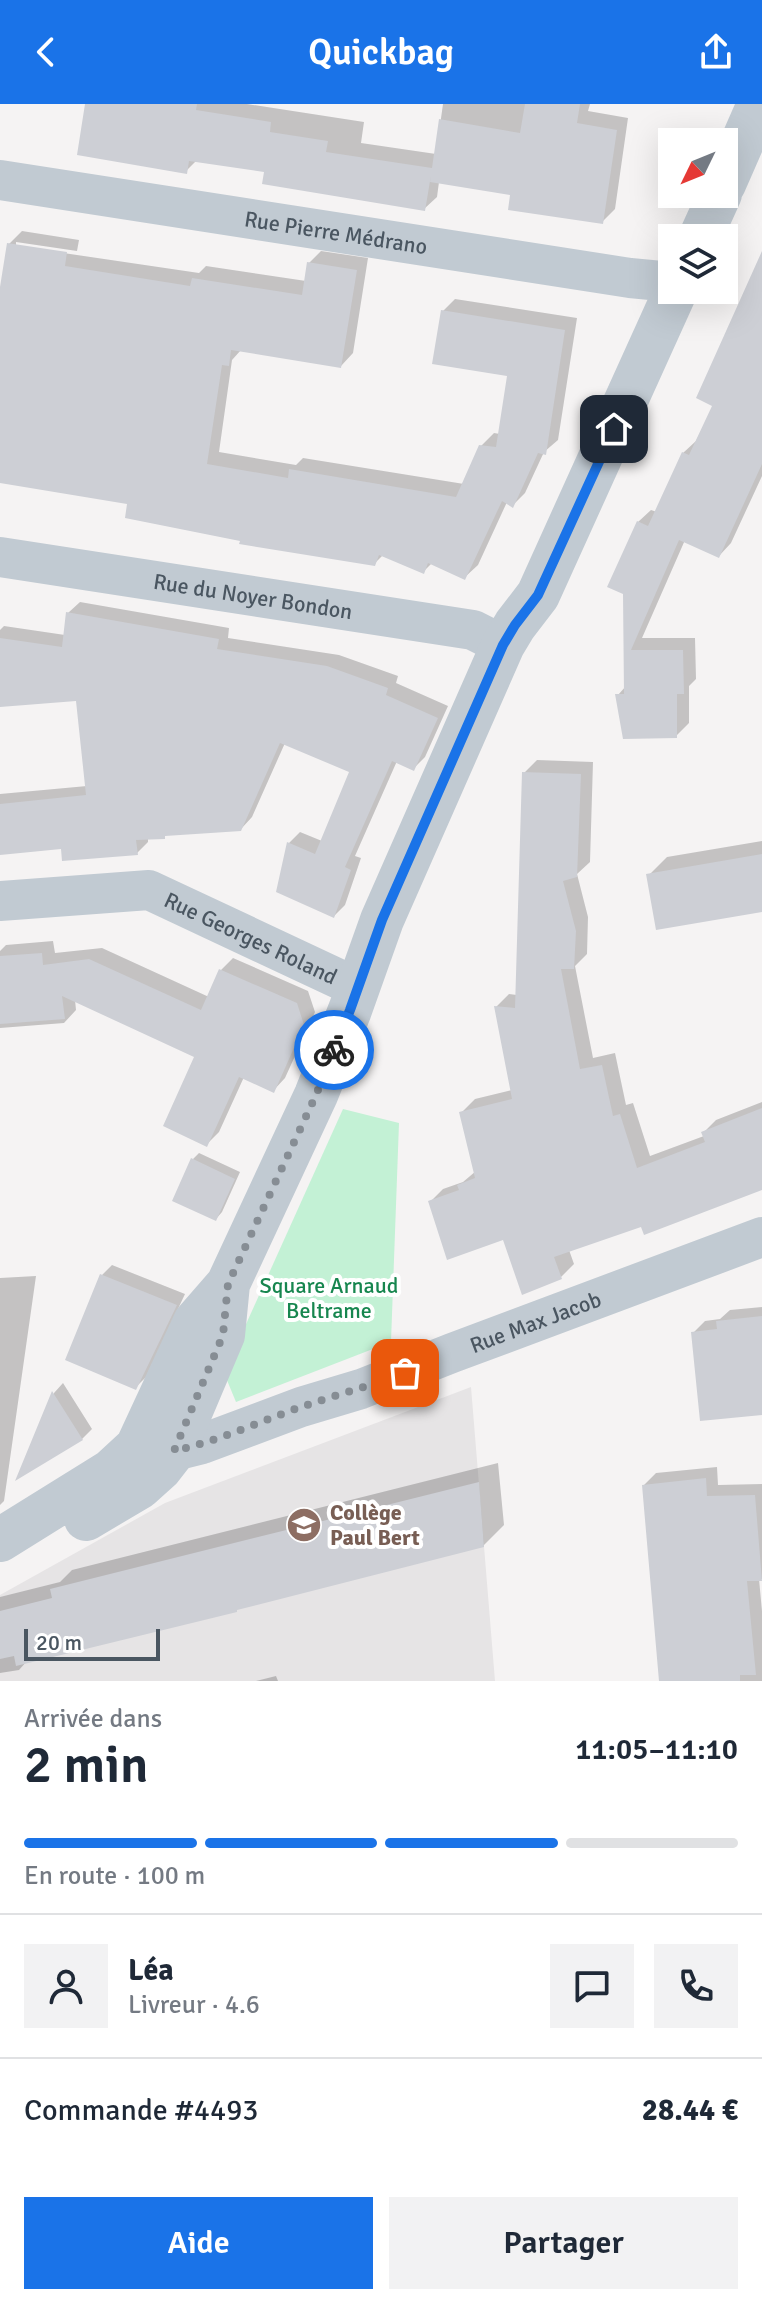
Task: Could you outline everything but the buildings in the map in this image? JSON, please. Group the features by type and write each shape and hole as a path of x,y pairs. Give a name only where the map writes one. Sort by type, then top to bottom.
{"street":[{"path":"742,163 759,104"},
{"name":"Rue Pierre Médrano","path":"0,180 658,281"},
{"path":"0,1540 111,1471 156,1449 223,1335 228,1284 316,1095 382,920 503,645 538,595 670,304"},
{"name":"Rue du Noyer Bondon","path":"0,557 473,630 503,645"},
{"name":"Rue Georges Roland","path":"0,901 149,890 358,988"},
{"name":"Rue Max Jacob","path":"156,1449 202,1444 301,1407 361,1389 762,1237"},
{"path":"0,1567 140,1487 160,1469 156,1449"}],"shaded area":[{"name":"Collège Paul Bert","path":"471,1387 495,1681 0,1681 0,1595 165,1503"}],"green space":[{"name":"Square Arnaud Beltrame","path":"343,1109 399,1123 391,1342 236,1402 224,1373"}],"way so far":[{"path":"334,1050 228,1284 223,1335 174,1451 405,1373"}],"place":[{"name":"Collège Paul Bert","path":"304,1525"}],"route":[{"path":"334,1050 382,920 503,645 538,595 614,429"}]}
